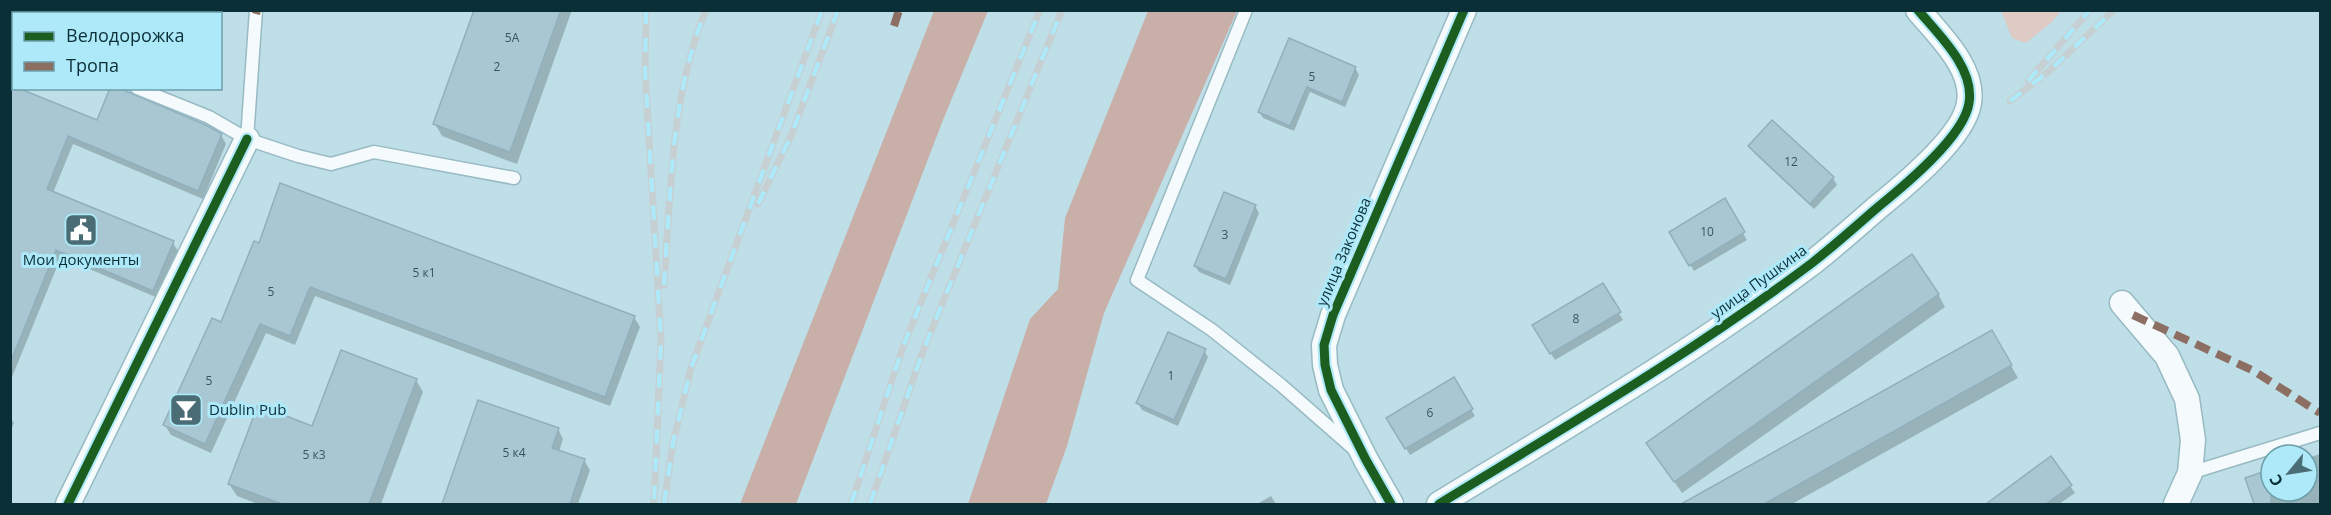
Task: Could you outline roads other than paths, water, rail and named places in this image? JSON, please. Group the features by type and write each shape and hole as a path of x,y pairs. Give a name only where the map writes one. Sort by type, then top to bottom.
{"street":[{"name":"улица Законова","path":"1391,504 1331,390 1325,365 1324,345 1333,315 1464,10"},
{"name":"улица Пушкина","path":"1439,504 1596,408 1727,323 1813,262 1925,169 1959,126 1970,103 1967,80 1956,55 1917,10"},
{"path":"68,504 247,139"},
{"path":"2122,303 2167,356 2187,399 2193,440 2190,473 2176,504"}],"lane":[{"path":"247,139 256,10"},
{"path":"1246,10 1137,280 1212,330 1281,385 1366,460"},
{"path":"142,90 209,117 247,139 331,164 374,152 514,178"},
{"path":"2190,473 2320,433"}],"railway":[{"path":"646,10 645,71 661,339 654,504"},
{"path":"664,285 671,180 679,111 694,43 706,10"},
{"path":"664,504 673,443 691,368 822,10"},
{"path":"758,204 791,136 838,10"},
{"path":"851,504 904,344 1040,10"},
{"path":"870,504 923,351 1062,10"},
{"path":"2028,81 2090,10"},
{"path":"2010,101 2048,72 2114,10"}],"place":[{"name":"Мои документы","path":"81,230"},
{"name":"Dublin Pub","path":"186,410"}]}
